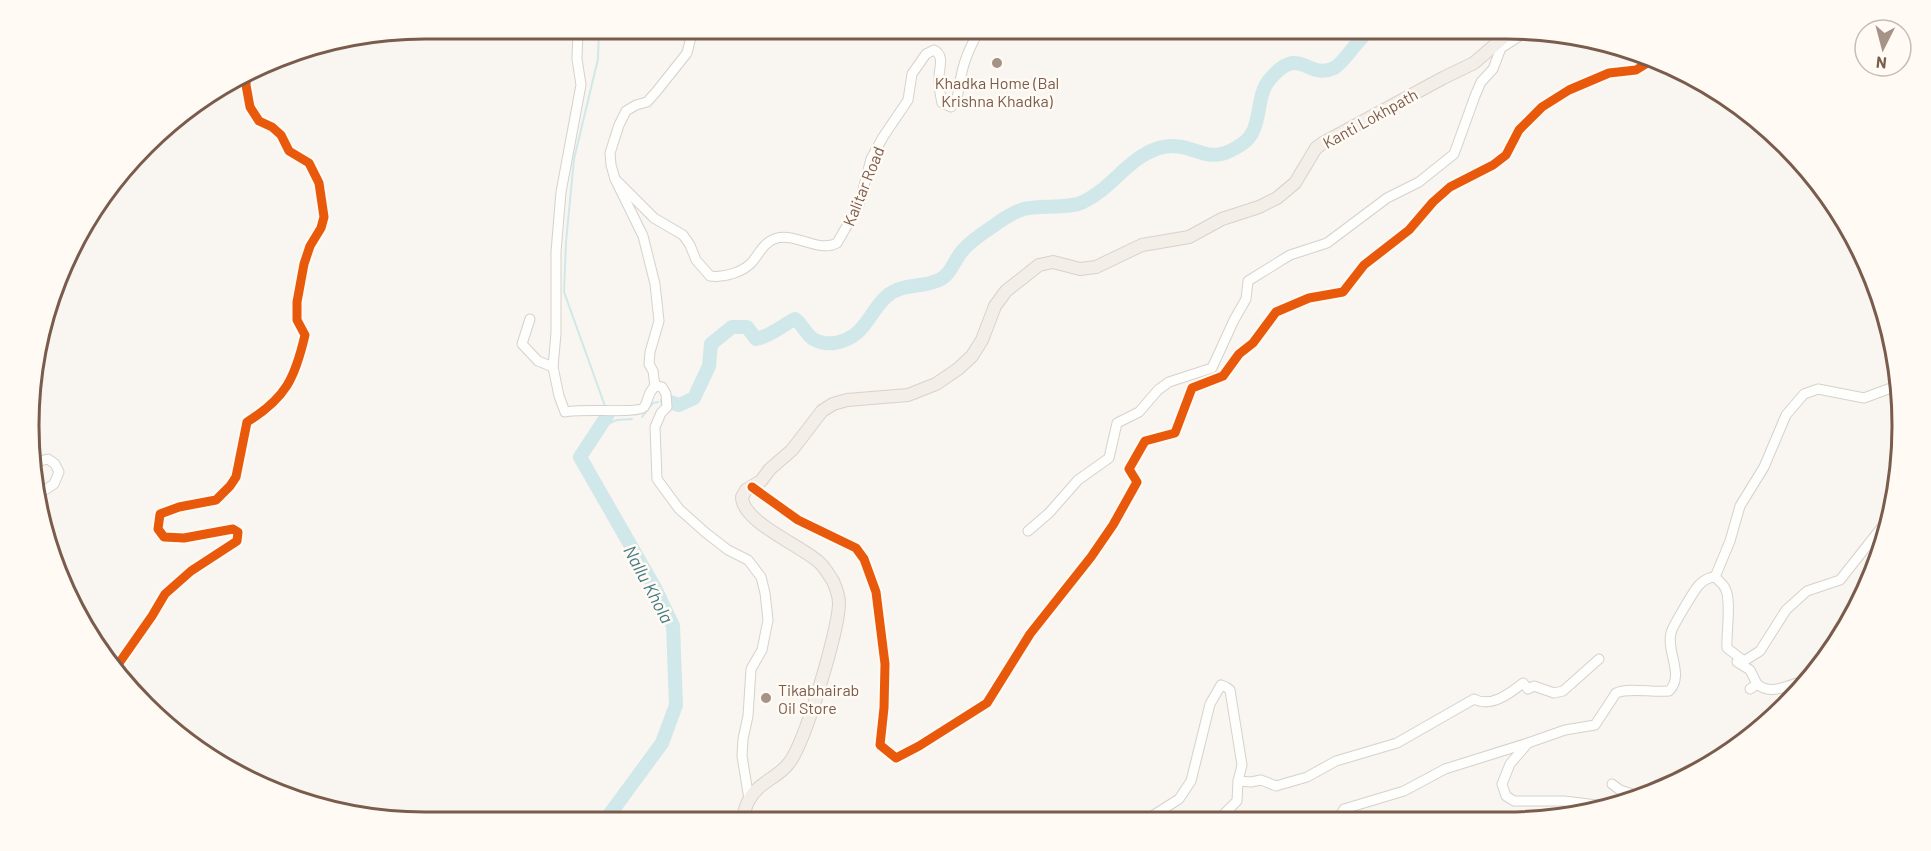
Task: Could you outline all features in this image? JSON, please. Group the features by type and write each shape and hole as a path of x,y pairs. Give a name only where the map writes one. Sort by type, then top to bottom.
{"main road":[{"name":"Kanti Lokhpath","path":"752,487 792,450 822,411 833,404 908,394 936,384 958,369 972,356 995,306 1006,291 1039,265 1053,262 1080,268 1096,267 1142,245 1189,237 1222,219 1259,207 1277,198 1295,183 1316,148 1323,142 1474,63 1502,39"},
{"path":"745,812 749,799 760,787 781,772 790,762 799,744 832,640 838,618 839,601 836,589 822,564 758,521 743,505 742,497 752,487"}],"street":[{"path":"578,39 577,59 581,85 561,192 556,252 554,367 559,396 565,412 610,409 619,412 642,409 648,393 655,386"},
{"path":"655,386 649,364 659,321 655,284 643,236 615,179 610,153 626,111 647,102 656,92 687,53 690,39"},
{"name":"Kalitar Road","path":"615,179 654,219 683,235 696,260 710,276 723,277 748,265 760,249 774,239 785,237 820,245 833,245 837,243 855,215 871,159 908,100 912,74 918,63 926,54 934,50 939,52 942,103 951,107 957,100 967,51 974,39"},
{"path":"1028,531 1078,480 1108,458 1117,423 1139,412 1158,390 1169,382 1212,368 1246,300 1248,281 1290,255 1327,243 1387,198 1419,182 1454,154 1482,82 1493,69 1502,48 1515,39"},
{"path":"1169,382 1192,388 1224,376 1239,354 1253,344 1276,312 1309,298 1343,292 1364,265 1409,230 1433,202 1450,187 1493,165 1506,155 1519,130 1542,107 1569,90 1608,73 1636,70 1644,65"},
{"path":"120,662 165,594 191,571 237,541 237,532 233,529 184,538 164,537 158,529 160,514 179,507 216,500 230,486 236,477 247,422 260,414 284,392 300,356 305,335 297,320 297,302 304,264 324,217 319,183 309,163 289,151 281,135 272,127 259,122 250,107 246,84"},
{"path":"530,319 522,344 538,362 554,367"},
{"path":"655,386 662,387 666,394 667,407 661,413 655,427 657,479 679,509 728,550 748,560 761,578 765,593 768,620 762,650 751,669 748,716 743,738 742,756 749,799"},
{"path":"752,487 798,520 856,548 864,559 876,592 885,664 880,745 896,758 919,747 987,703 1030,634 1092,557 1113,525 1137,482 1129,469 1145,441 1175,433 1192,388"},
{"path":"1715,577 1730,541 1740,506 1764,467 1786,415 1804,394 1818,389 1864,398 1890,388"},
{"path":"41,461 48,459 55,464 58,472 54,484 44,490"},
{"path":"1727,648 1744,661 1760,651 1786,610 1807,591 1840,580 1875,537"},
{"path":"1342,812 1344,809 1404,792 1445,769 1565,730 1595,725 1616,693 1621,690 1653,693 1670,691 1676,678 1671,633 1698,586 1709,577 1715,577 1726,589 1727,648 1739,664 1750,670 1753,686 1770,691 1792,684"},
{"path":"1238,781 1261,780 1276,786 1307,777 1336,761 1397,743 1474,699 1480,703 1503,699 1523,683 1528,689 1534,686 1554,693 1563,691 1599,659"},
{"path":"1160,812 1179,799 1191,781 1210,704 1221,685 1230,690 1242,765 1237,801 1226,812"},
{"path":"1528,743 1510,764 1503,784 1506,796 1514,801 1564,801 1586,804"},
{"path":"1612,784 1626,792"}],"waterway":[{"path":"599,39 598,59 574,159 564,292 605,406"},
{"path":"667,401 679,405 694,398 709,366 711,344 732,327 747,327 756,339 795,319 810,337 816,340 829,343 845,340 860,330 887,296 905,287 939,280 950,270 970,243 1015,212 1083,202 1103,189 1138,159 1159,148 1177,146 1214,155 1232,150 1249,138 1256,122 1265,86 1280,69 1297,63 1317,70 1325,71 1334,68 1343,61 1360,39"},
{"path":"642,417 653,403 658,402"},
{"name":"Nallu Khola","path":"607,416 580,457 655,588 673,626 676,705 662,743 611,812"},
{"path":"600,427 617,420 632,419"}],"cycle path":[{"path":"752,487 798,520 856,548 864,559 876,592 885,664 880,745 896,758 987,703 1030,634 1091,557 1113,525 1137,482 1129,469 1145,441 1175,433 1192,388 1223,376 1239,354 1253,343 1276,312 1309,298 1343,292 1364,265 1409,230 1433,202 1450,187 1493,165 1506,155 1519,130 1542,107 1569,90 1609,73 1636,70 1644,65"},
{"path":"120,662 165,594 191,571 237,541 238,532 233,529 184,538 164,537 158,529 160,514 179,507 216,500 230,486 236,477 247,422 271,404 287,386 293,375 305,335 297,320 297,302 304,264 324,217 319,183 309,163 289,151 281,135 272,127 259,121 250,107 246,84"}],"place":[{"name":"Khadka Home (Bal Krishna Khadka)","path":"997,63"},
{"name":"Tikabhairab Oil Store","path":"766,698"}]}
